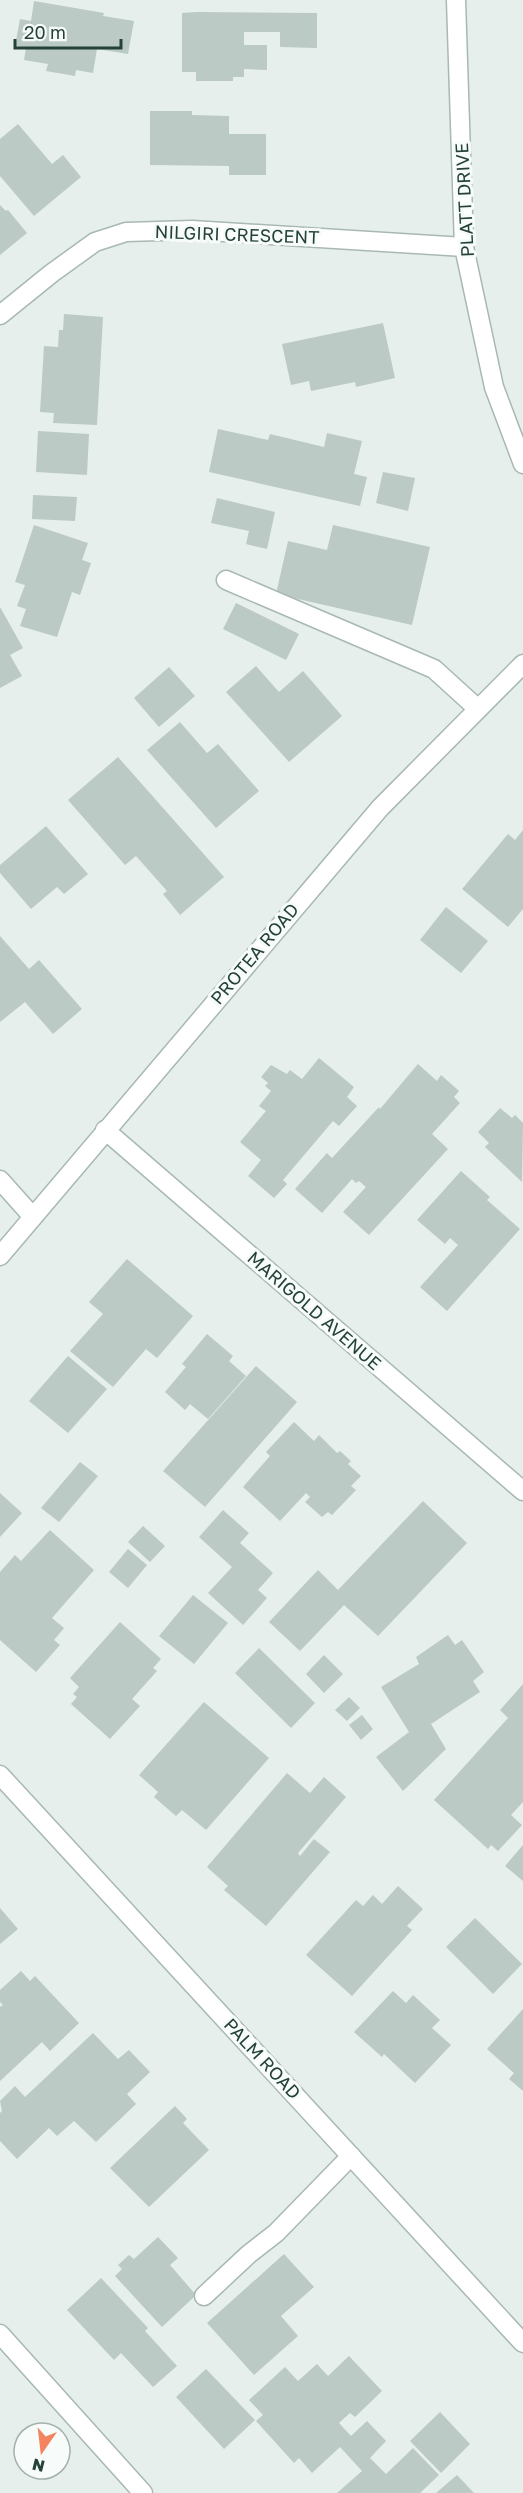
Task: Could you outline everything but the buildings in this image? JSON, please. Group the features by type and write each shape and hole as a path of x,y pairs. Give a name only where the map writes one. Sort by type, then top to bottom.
{"street":[{"name":"PLATT DRIVE","path":"456,0 464,247 494,387 523,464"},
{"name":"NILGIRI CRESCENT","path":"0,315 95,242 126,232 192,230 464,247"},
{"path":"226,580 434,669 478,709"},
{"name":"PROTEA ROAD","path":"0,1256 380,808 523,664"},
{"name":"MARIGOLD AVENUE","path":"105,1130 523,1491"},
{"path":"0,1180 33,1217"},
{"name":"PALM ROAD","path":"0,1775 523,2343"},
{"path":"204,2296 249,2254 276,2234 351,2156"},
{"path":"0,2334 143,2493"}]}
